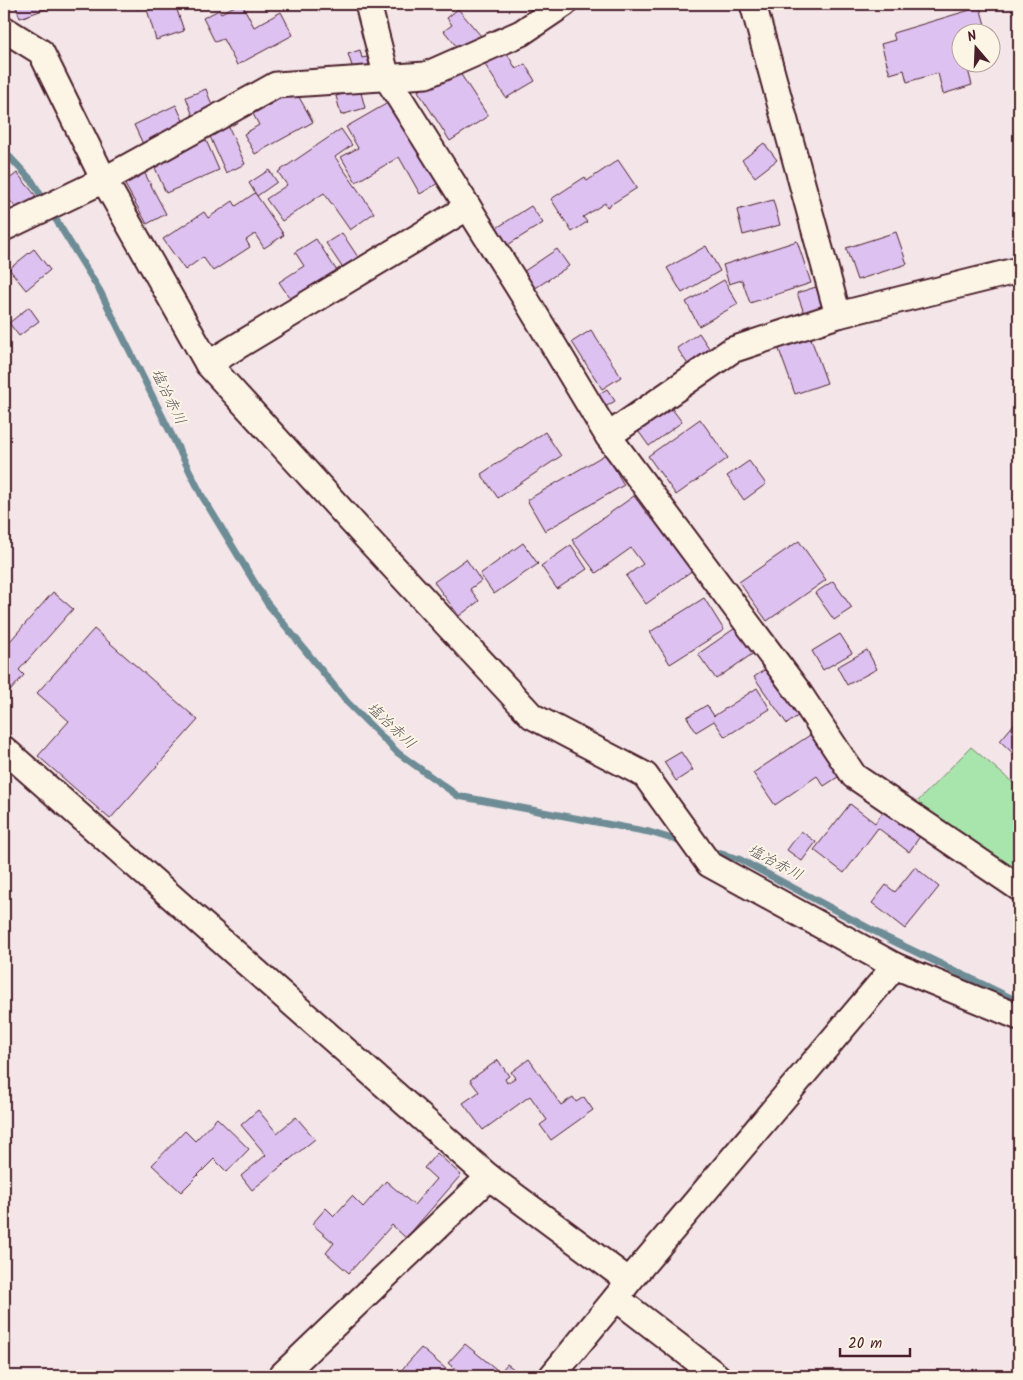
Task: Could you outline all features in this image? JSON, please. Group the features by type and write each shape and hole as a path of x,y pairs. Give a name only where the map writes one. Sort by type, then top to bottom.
{"street":[{"path":"368,4 387,78 608,436 797,690 854,776 1019,888"},
{"path":"4,228 104,180 276,85 426,75 521,33 564,4"},
{"path":"753,4 838,315"},
{"path":"4,29 41,52 104,180 208,364 532,716 645,775 709,864 896,966 1019,1017"},
{"path":"208,364 468,207"},
{"path":"608,436 732,350 838,315 1019,270"},
{"path":"4,749 489,1176 622,1290 717,1376"},
{"path":"552,1376 622,1290 896,966"},
{"path":"280,1376 489,1176"}],"green space":[{"path":"971,747 1019,788 1019,877 913,806"}],"building":[{"path":"15,4 60,4 20,18"},
{"path":"135,4 175,4 184,31 156,40 146,6 137,9"},
{"path":"242,4 254,27 281,12 293,35 237,65 223,39 215,42 203,18 219,10 221,13"},
{"path":"980,7 984,22 950,22 950,72 969,72 972,85 943,94 938,73 907,82 904,70 890,74 881,44 895,40 893,33"},
{"path":"458,9 481,36 461,52 444,31 452,25 447,18"},
{"path":"360,50 362,58 367,57 370,67 354,72 348,54"},
{"path":"505,50 516,69 525,64 535,81 506,98 484,63"},
{"path":"456,67 488,116 450,141 418,91"},
{"path":"206,89 214,111 194,119 186,97"},
{"path":"360,89 365,108 341,115 336,96"},
{"path":"295,90 313,122 255,154 244,134 259,125 253,114"},
{"path":"393,100 440,182 420,194 399,157 356,182 341,157 358,148 346,127"},
{"path":"176,105 185,125 143,144 134,125"},
{"path":"227,123 245,164 226,173 208,132"},
{"path":"341,129 352,145 335,157 374,213 350,230 324,193 282,221 266,199 287,185 278,172"},
{"path":"205,138 219,170 166,193 152,161"},
{"path":"764,143 777,160 755,177 742,160"},
{"path":"618,160 637,188 607,207 605,203 583,217 587,222 572,232 551,199 585,177 587,181"},
{"path":"143,170 166,214 147,224 123,181"},
{"path":"269,170 277,182 257,196 249,183"},
{"path":"17,173 36,196 19,211 4,196 4,175 8,180"},
{"path":"255,193 284,235 264,248 255,234 246,240 250,247 213,271 203,257 185,270 163,239 204,212 208,218 233,201 236,206"},
{"path":"773,200 780,225 743,235 737,210"},
{"path":"531,206 543,223 506,246 495,229"},
{"path":"896,232 907,264 857,280 846,248"},
{"path":"342,233 358,257 342,267 326,243"},
{"path":"316,239 337,271 291,300 279,282 304,266 295,252"},
{"path":"797,241 811,283 750,303 742,280 729,284 723,265"},
{"path":"706,246 720,271 682,293 667,268"},
{"path":"34,249 50,270 26,290 9,269"},
{"path":"557,249 569,266 531,291 520,274"},
{"path":"724,280 738,304 699,326 686,302"},
{"path":"816,287 823,307 804,313 797,293"},
{"path":"29,307 39,321 19,336 9,323"},
{"path":"591,330 621,377 602,389 572,342"},
{"path":"699,333 711,351 689,366 677,348"},
{"path":"809,333 827,383 795,394 777,344"},
{"path":"607,389 615,401 602,409 594,397"},
{"path":"669,405 682,422 649,446 636,428"},
{"path":"700,419 728,458 676,495 648,456"},
{"path":"545,432 561,456 498,498 481,474"},
{"path":"606,454 624,485 545,531 527,500"},
{"path":"749,461 766,484 744,500 727,476"},
{"path":"634,496 651,519 659,513 697,567 646,604 626,576 643,564 631,548 596,573 572,540"},
{"path":"799,541 826,580 767,621 739,582"},
{"path":"523,543 538,564 494,594 480,574"},
{"path":"571,545 587,569 557,589 541,566"},
{"path":"466,559 481,581 470,589 479,601 459,616 434,582"},
{"path":"833,581 852,608 834,620 815,593"},
{"path":"53,592 73,609 19,670 24,675 4,698 4,648"},
{"path":"704,598 724,630 670,664 650,632"},
{"path":"741,624 758,650 716,679 698,654"},
{"path":"94,629 198,720 110,819 38,756 69,721 37,693"},
{"path":"840,634 852,653 823,670 812,651"},
{"path":"867,650 877,669 847,685 837,667"},
{"path":"770,666 803,712 787,724 754,677"},
{"path":"757,688 770,709 725,737 714,721 696,732 687,717 707,705 714,716"},
{"path":"1019,718 1019,759 1000,741"},
{"path":"816,731 844,773 824,786 817,776 775,805 753,773"},
{"path":"681,752 693,770 676,781 664,762"},
{"path":"850,804 875,823 888,805 923,832 909,852 878,828 844,873 814,850"},
{"path":"801,831 816,842 802,861 787,850"},
{"path":"915,867 939,887 905,929 872,903 886,885 895,892"},
{"path":"529,1059 561,1105 573,1097 576,1102 584,1097 593,1110 551,1140 540,1125 547,1120 530,1096 483,1130 463,1103 479,1092 470,1080 498,1060 509,1076 505,1079 507,1083 515,1078 511,1072"},
{"path":"258,1110 277,1133 296,1117 315,1139 252,1190 241,1176 266,1155 241,1125"},
{"path":"217,1118 249,1149 227,1172 214,1159 181,1192 152,1165 185,1131 195,1141"},
{"path":"437,1153 461,1175 406,1238 392,1225 349,1273 326,1253 334,1243 312,1224 326,1208 334,1216 352,1196 363,1207 386,1181 414,1205 436,1179 424,1168"},
{"path":"465,1344 496,1369 489,1376 464,1376 448,1363"},
{"path":"421,1348 452,1374 451,1376 396,1376"},
{"path":"507,1364 523,1376 497,1376"}],"waterway":[{"name":"塩冶赤川","path":"4,151 32,181 100,291 202,496 267,603 347,702 398,753 458,796 649,832 686,843"},
{"name":"塩冶赤川","path":"708,850 739,859 889,939 1019,1002"}]}
